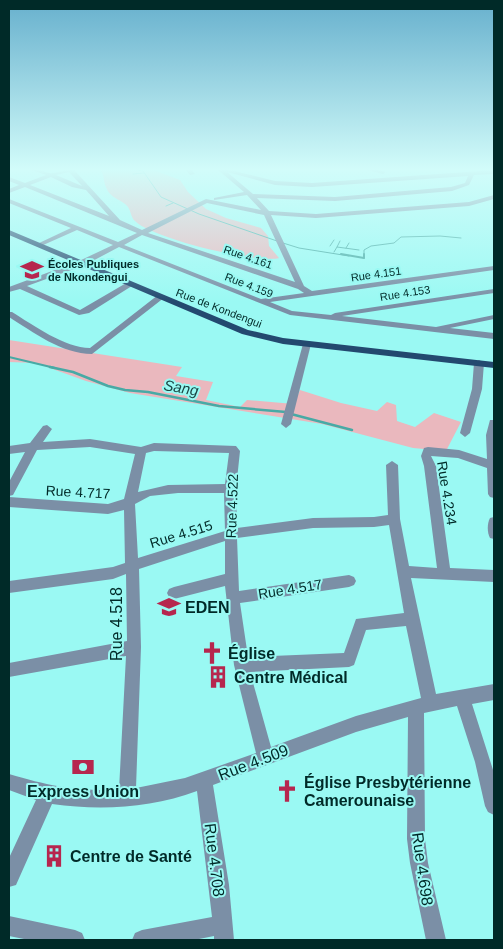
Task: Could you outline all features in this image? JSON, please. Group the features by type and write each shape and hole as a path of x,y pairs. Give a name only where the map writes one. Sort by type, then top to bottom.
{"main road":[{"name":"Rue de Kondengui","path":"9,232 245,332 272,339 306,344 494,365"}],"street":[{"name":"Rue 4.159","path":"39,213 290,313 320,318 494,336"},
{"name":"Rue 4.161","path":"96,213 142,234 301,287 311,294"},
{"path":"110,213 118,222"},
{"path":"9,290 82,263 181,213"},
{"path":"266,213 301,287"},
{"path":"272,213 325,216 350,213"},
{"path":"39,245 76,228"},
{"name":"Rue 4.151","path":"261,302 494,268"},
{"path":"21,286 79,313 86,311 131,284"},
{"name":"Rue 4.153","path":"320,318 494,292"},
{"path":"9,314 62,344 87,352 161,297"},
{"path":"431,330 494,317"},
{"path":"286,424 306,344"},
{"path":"465,433 477,389 479,363"},
{"path":"494,424 491,434 491,465 494,494"},
{"path":"9,492 33,447 47,429"},
{"name":"Rue 4.522","path":"9,450 54,444 90,443 141,451 154,448 232,449 236,454 230,489 232,598 241,665 265,757"},
{"name":"Rue 4.518","path":"127,798 134,647 133,566 129,504 141,451"},
{"name":"Rue 4.234","path":"444,575 433,484 426,456 428,451 459,454 491,465"},
{"path":"392,465 394,519 412,619 423,705"},
{"name":"Rue 4.717","path":"9,502 118,509 129,504 138,495 152,491 230,489"},
{"name":"Rue 4.515","path":"9,587 113,573 153,558 231,534 313,523 374,522 394,519"},
{"path":"494,522 494,534"},
{"path":"403,572 494,576"},
{"path":"174,593 232,578"},
{"name":"Rue 4.517","path":"232,598 349,581"},
{"path":"241,665 349,660 361,624 412,619"},
{"path":"9,670 134,647"},
{"name":"Rue 4.509","path":"9,782 48,794 88,800 127,798 163,793 204,780 356,724 423,705 494,692"},
{"path":"462,698 483,762 494,806"},
{"name":"Rue 4.698","path":"423,705 416,839 419,863 436,940"},
{"name":"Rue 4.708","path":"204,780 219,885 223,933"},
{"path":"9,878 48,794"},
{"path":"9,926 75,940"},
{"path":"142,940 223,933"}],"shaded area":[{"path":"131,213 216,213 261,228 268,236 269,246 279,258 249,257 182,242 145,228 134,220"},
{"path":"9,340 182,367 176,376 213,382 206,400 240,407 247,400 294,404 300,390 341,403 377,411 387,402 396,405 397,421 415,427 434,413 461,422 446,451 413,448 322,424 130,393 86,381 36,363 9,362"}],"waterway":[{"path":"197,213 277,241"},
{"path":"341,254 364,258 364,250 371,246 394,243 401,237 440,236 461,238"},
{"path":"330,246 334,240"},
{"path":"337,247 340,241"},
{"path":"283,243 299,248 349,256"},
{"path":"346,248 349,243"},
{"path":"334,252 337,247"},
{"path":"337,247 359,250"},
{"name":"Sang","path":"9,357 55,368"},
{"name":"Sang","path":"50,367 73,372 108,386 125,390 148,392 219,406 286,412"},
{"name":"Sang","path":"291,414 352,430"}],"place":[{"name":"Écoles Publiques de Nkondengui","path":"32,270"},
{"name":"EDEN","path":"169,607"},
{"name":"Église","path":"212,653"},
{"name":"Centre Médical","path":"218,677"},
{"name":"Express Union","path":"83,767"},
{"name":"Église Presbytérienne Camerounaise","path":"287,791"},
{"name":"Centre de Santé","path":"54,856"}]}
